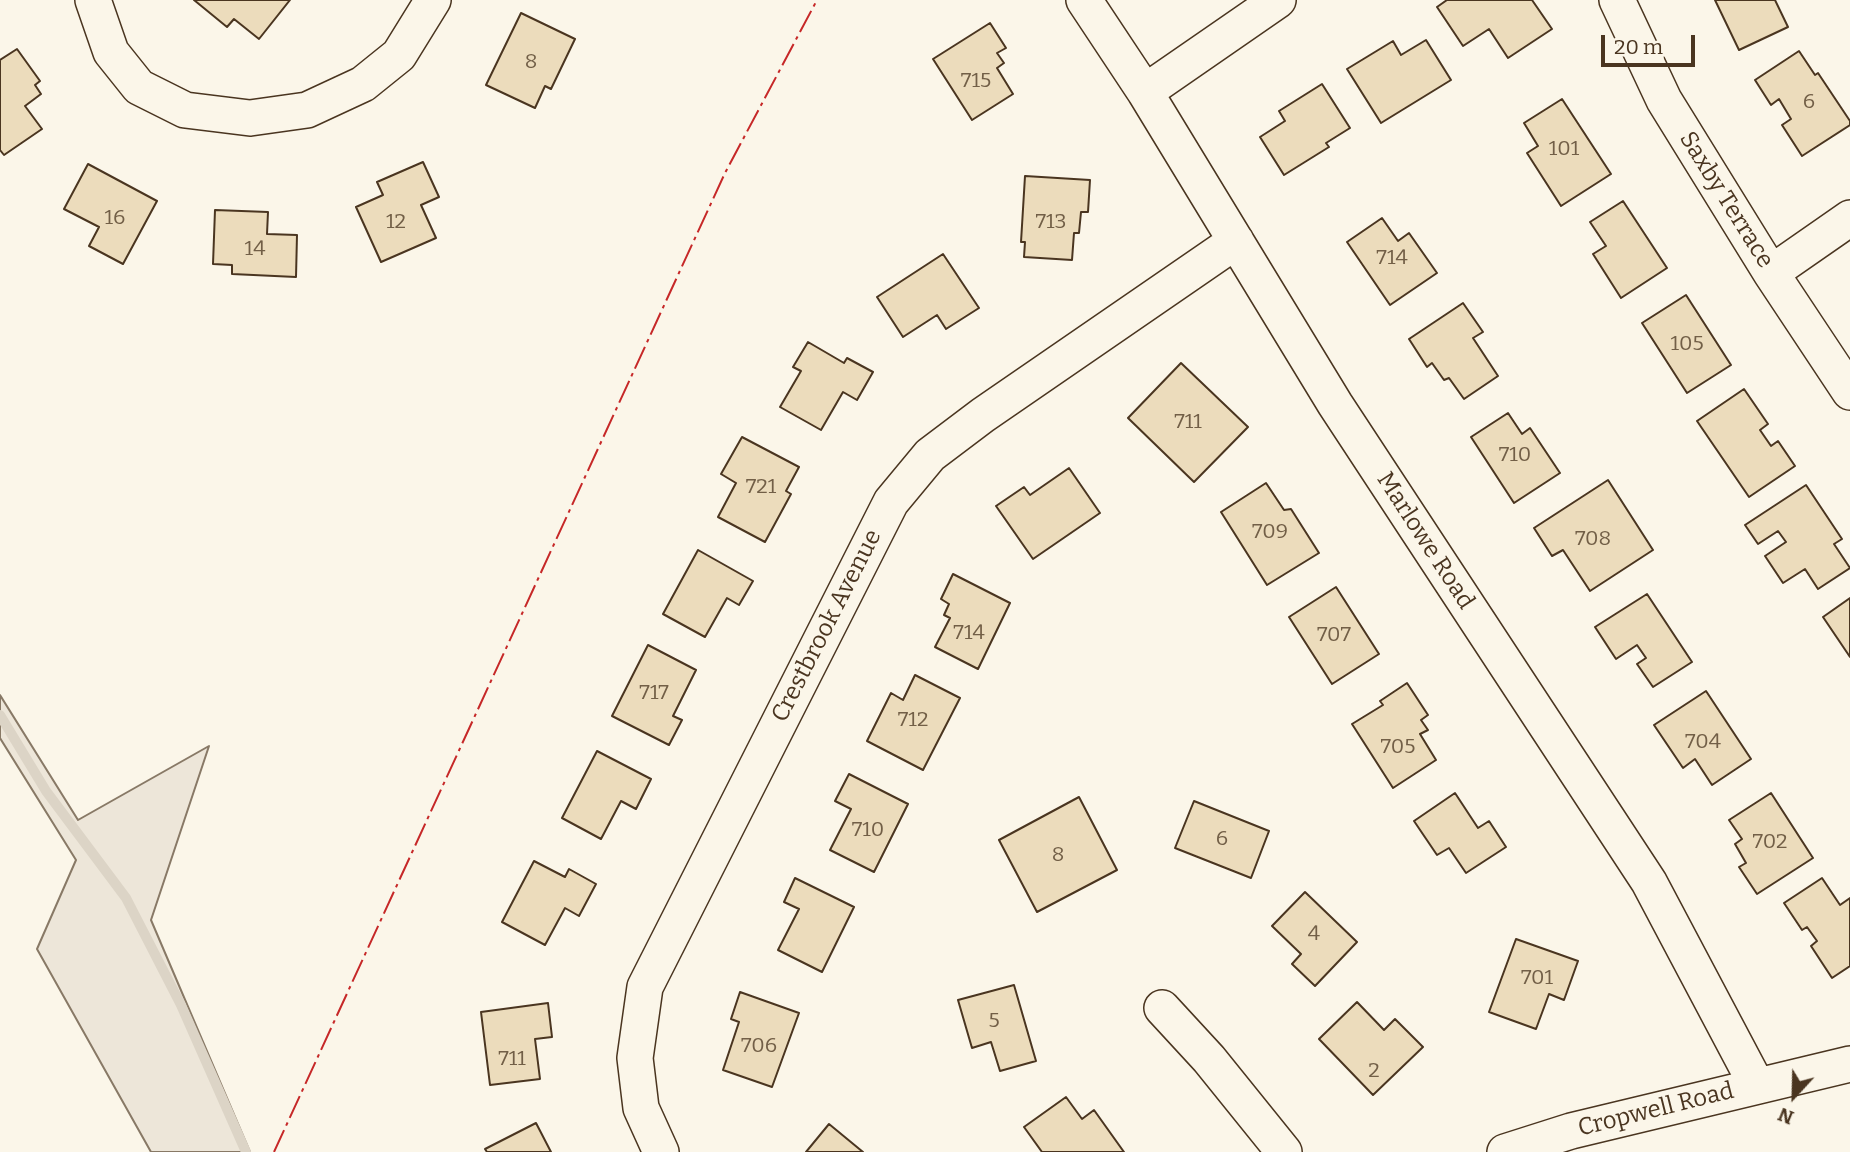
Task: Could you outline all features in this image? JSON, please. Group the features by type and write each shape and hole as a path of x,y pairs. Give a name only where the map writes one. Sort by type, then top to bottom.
{"street":[{"path":"93,0 111,52 139,87 185,110 250,118 307,110 363,84 399,55 433,0"},
{"name":"Marlowe Road","path":"1084,0 1145,92 1335,404 1649,882 1757,1086"},
{"path":"1145,92 1278,0"},
{"name":"Saxby Terrace","path":"1617,0 1664,100 1770,273 1850,392"},
{"path":"1770,273 1850,218"},
{"name":"Crestbrook Avenue","path":"661,1152 641,1108 635,1058 645,987 891,502 930,455 1236,241"},
{"path":"1162,1008 1209,1059 1284,1152"},
{"name":"Cropwell Road","path":"1505,1152 1571,1131 1850,1063"}],"shaded area":[{"path":"0,695 78,820 209,746 151,920 250,1152 151,1152 37,949 76,860 0,738"}],"building":[{"path":"194,0 290,0 259,39 234,19 227,27"},
{"path":"1447,0 1532,0 1552,29 1508,58 1489,29 1463,46 1437,7"},
{"path":"1715,0 1775,0 1788,27 1739,50"},
{"path":"521,13 575,39 551,89 545,86 535,108 486,85"},
{"path":"990,23 1006,48 997,53 1004,63 997,68 1013,94 972,120 933,59"},
{"path":"1426,40 1451,80 1381,123 1347,69 1393,41 1401,55"},
{"path":"17,49 40,81 35,85 41,94 25,106 42,129 4,155 0,150 0,60"},
{"path":"1799,51 1815,75 1818,73 1850,121 1850,125 1802,156 1782,125 1791,119 1779,99 1771,105 1755,80"},
{"path":"1322,84 1350,128 1326,143 1329,147 1284,175 1260,137 1285,121 1279,111"},
{"path":"1562,99 1611,174 1561,206 1527,153 1538,146 1524,123"},
{"path":"423,162 439,197 421,205 436,238 381,262 356,207 383,195 377,182"},
{"path":"88,164 157,201 123,264 89,246 99,227 64,209"},
{"path":"1025,176 1090,180 1088,212 1081,212 1079,233 1074,233 1072,260 1024,257 1025,242 1021,242"},
{"path":"1623,201 1667,268 1621,298 1593,254 1606,246 1590,222"},
{"path":"215,210 268,212 267,234 297,235 296,277 232,274 232,265 213,264"},
{"path":"1382,218 1398,241 1409,233 1437,273 1390,305 1347,242"},
{"path":"943,254 979,308 946,329 937,315 903,337 877,297"},
{"path":"1686,295 1731,365 1687,393 1642,323"},
{"path":"1463,303 1483,332 1473,338 1498,376 1464,399 1449,378 1444,380 1432,363 1427,367 1409,339"},
{"path":"808,342 844,363 847,358 873,372 857,400 843,392 821,430 780,407 801,371 793,367"},
{"path":"1181,363 1248,427 1194,482 1128,418"},
{"path":"1744,389 1768,424 1760,430 1771,446 1778,441 1795,466 1749,497 1697,421"},
{"path":"1508,413 1522,434 1530,428 1560,473 1514,503 1471,437"},
{"path":"742,437 799,467 786,491 791,494 765,542 718,517 736,483 721,474"},
{"path":"1069,468 1100,513 1033,559 996,506 1024,487 1030,495"},
{"path":"1608,480 1653,550 1590,591 1563,550 1552,556 1534,528"},
{"path":"1266,483 1284,510 1291,509 1319,553 1267,585 1221,512"},
{"path":"1806,485 1842,539 1834,544 1850,568 1818,589 1805,569 1783,583 1765,556 1786,542 1778,531 1758,544 1745,525"},
{"path":"698,550 753,581 739,605 727,598 705,637 663,614"},
{"path":"953,574 1010,603 978,669 935,647 950,618 944,615 949,604 941,599"},
{"path":"1336,587 1379,654 1332,684 1289,617"},
{"path":"1647,594 1692,662 1653,687 1637,664 1646,658 1637,645 1616,659 1595,627"},
{"path":"1850,598 1850,657 1823,617"},
{"path":"648,645 696,670 673,716 682,720 669,745 612,716"},
{"path":"915,675 960,698 923,770 867,741 891,693 903,700"},
{"path":"1407,683 1428,715 1421,720 1428,730 1420,734 1436,760 1393,788 1352,724 1383,705 1380,701"},
{"path":"1706,691 1751,759 1712,785 1695,759 1683,768 1654,725"},
{"path":"597,751 651,779 636,809 621,801 601,839 562,818"},
{"path":"849,774 908,804 874,872 830,850 851,809 835,801"},
{"path":"1455,793 1478,828 1489,821 1506,847 1466,873 1449,848 1437,855 1414,821"},
{"path":"1771,793 1813,858 1757,894 1739,867 1746,863 1735,844 1742,839 1729,820"},
{"path":"1079,797 1117,870 1037,912 999,840"},
{"path":"1194,801 1269,831 1251,878 1175,848"},
{"path":"534,861 565,877 569,869 596,884 579,916 565,908 545,945 502,922"},
{"path":"795,878 854,907 822,972 778,950 799,909 784,902"},
{"path":"1822,878 1840,905 1850,898 1850,966 1832,978 1811,946 1817,941 1807,927 1802,930 1784,903"},
{"path":"1305,892 1357,942 1315,986 1292,964 1301,954 1272,926"},
{"path":"1516,939 1578,961 1564,1000 1549,994 1536,1029 1489,1012"},
{"path":"1014,985 1036,1061 1000,1071 991,1042 972,1048 958,1000"},
{"path":"740,992 799,1013 772,1087 723,1070 739,1022 731,1019"},
{"path":"1357,1002 1384,1030 1395,1019 1423,1047 1373,1095 1319,1039"},
{"path":"548,1003 552,1037 535,1039 540,1079 490,1085 481,1012"},
{"path":"1066,1097 1082,1119 1094,1110 1124,1152 1042,1152 1024,1127"},
{"path":"536,1123 551,1152 487,1152 485,1149"},
{"path":"829,1124 863,1152 806,1152"}],"waterway":[{"path":"0,715 46,791 126,898 181,1005 246,1152"}],"power":[{"path":"274,1152 725,173 817,0"}]}
